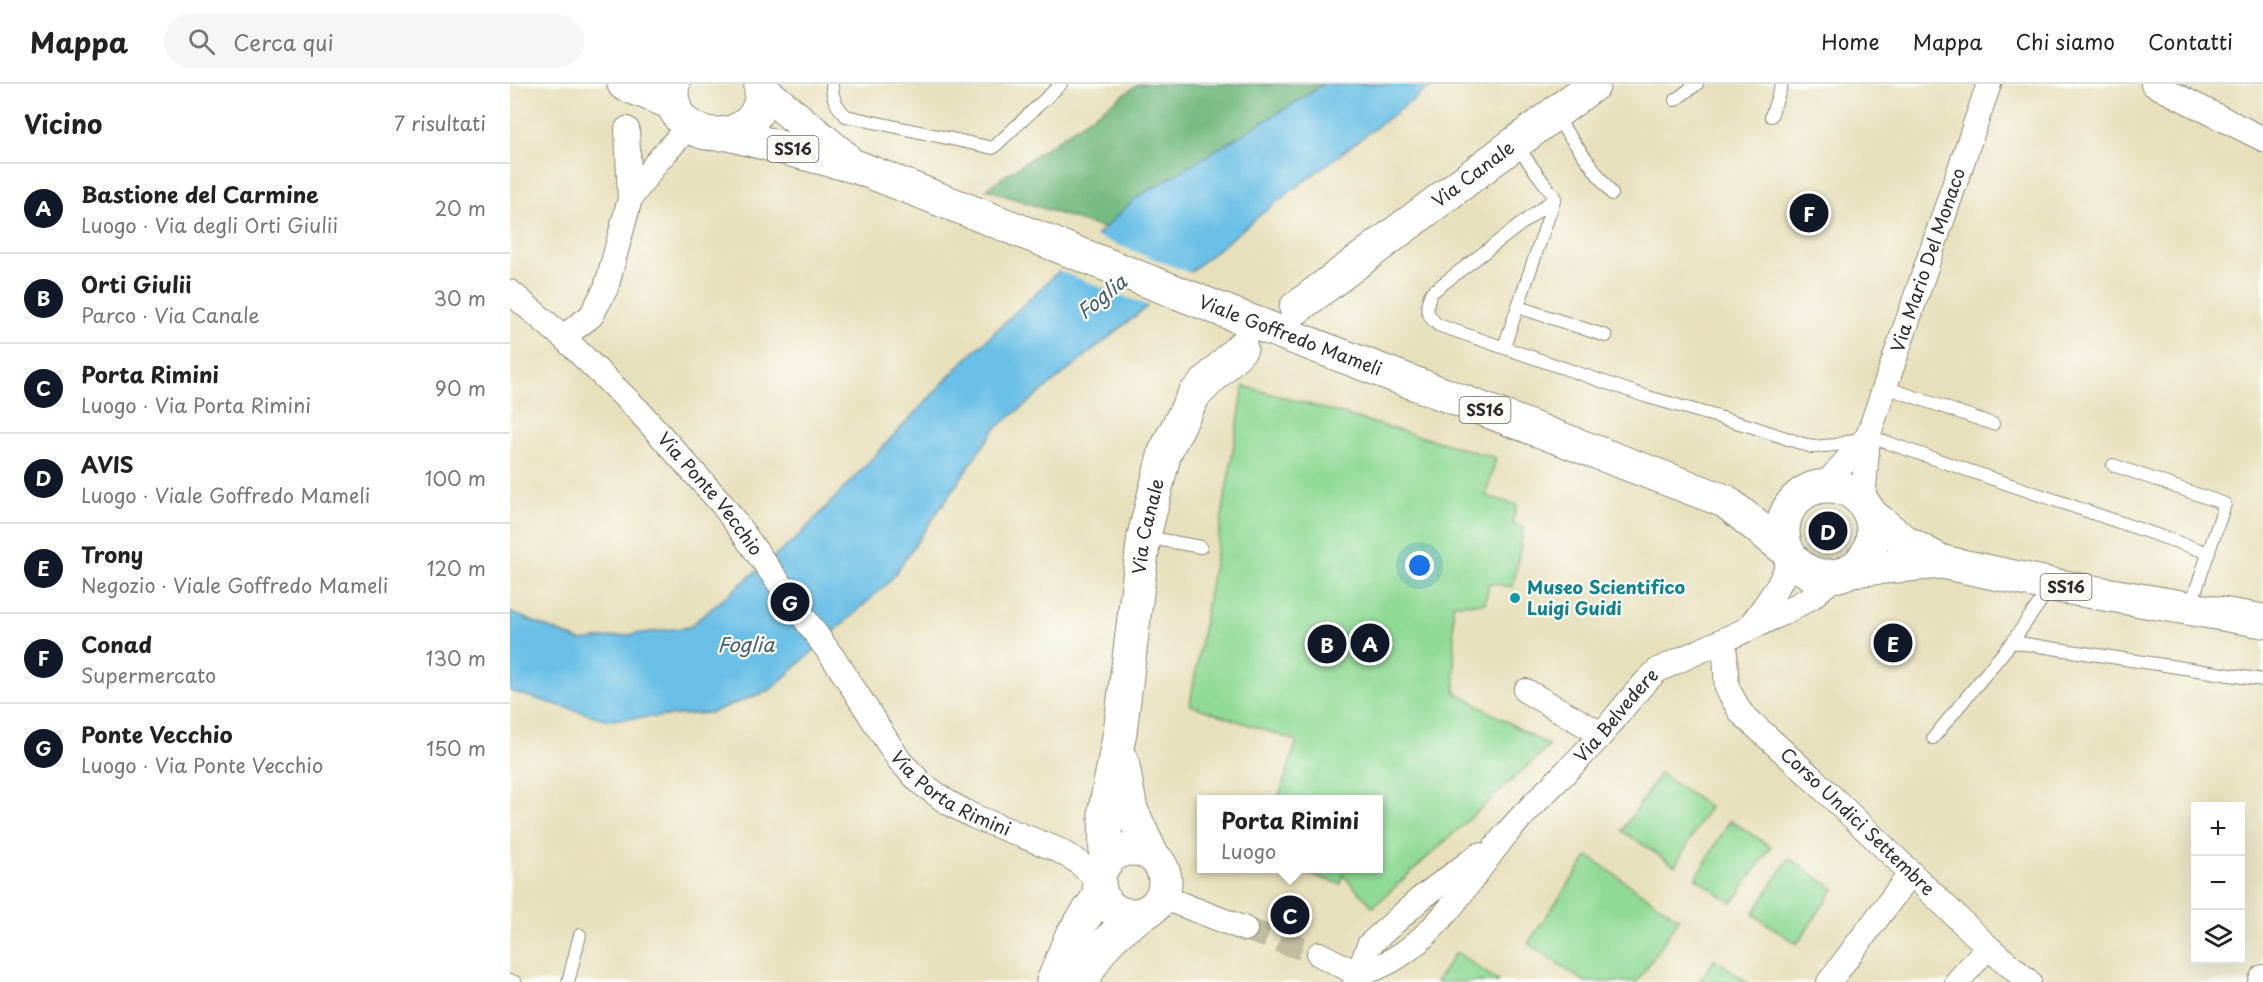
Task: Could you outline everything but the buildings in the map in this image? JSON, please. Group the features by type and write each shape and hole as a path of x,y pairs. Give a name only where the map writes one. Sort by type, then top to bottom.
{"main road":[{"name":"Viale Goffredo Mameli","path":"624,84 678,105 701,133 729,134 857,167 966,210 1243,333 1725,501 1810,573 1824,576 1942,562"},
{"name":"Via Canale","path":"1296,308 1594,84"},
{"name":"Viale Goffredo Mameli","path":"761,87 857,167"},
{"path":"729,134 742,128 753,117 759,104 761,87"},
{"name":"Via Canale","path":"1102,878 1105,810 1120,732 1144,536 1165,452 1194,394 1243,333"},
{"name":"Viale Goffredo Mameli","path":"1725,501 1840,487 1905,542 1942,562 2052,585 2263,621"},
{"path":"1788,553 1782,536 1783,520 1789,506 1812,490"},
{"path":"1844,573 1868,552 1872,540 1867,508"},
{"name":"Via Canale","path":"1120,732 1123,780 1131,810 1152,855"},
{"path":"1053,982 1071,937 1102,878 1123,850 1143,850 1152,855 1160,864 1165,875 1166,886 1152,906 1115,932 1098,950 1082,982"},
{"name":"Via Porta Rimini","path":"1102,878 1113,909 1122,914 1152,906"}],"street":[{"name":"Via Mario Del Monaco","path":"1867,508 1868,436 1989,84"},
{"path":"2153,84 2263,139"},
{"path":"630,200 656,163 678,105"},
{"path":"563,337 591,316 606,288 630,200 627,129"},
{"name":"Via Ponte Vecchio","path":"510,292 563,337 637,409 722,504 839,666"},
{"name":"Via Mario Del Monaco","path":"1812,490 1868,436"},
{"name":"Via Belvedere","path":"1749,627 1786,572 1788,553"},
{"name":"Via Belvedere","path":"1356,978 1384,966 1421,939 1441,918 1507,833 1601,734 1641,685 1658,670 1785,612 1810,598 1844,573"},
{"name":"Corso Undici Settembre","path":"1724,640 1727,688 1741,713 1988,947 2029,982"},
{"name":"Via Porta Rimini","path":"839,666 899,760 921,783 947,802 975,817 1056,849 1102,878"},
{"path":"1526,691 1601,734"},
{"path":"1829,982 1911,873"},
{"name":"Via Porta Rimini","path":"1152,906 1245,929"},
{"path":"1957,982 1988,947"},
{"path":"1319,954 1356,978"},
{"path":"2259,982 2263,977"}],"lane":[{"path":"832,84 832,96 838,108 846,116 993,148 1061,84"},
{"path":"1675,100 1697,84"},
{"path":"1771,116 1782,84"},
{"path":"1553,114 1612,194"},
{"path":"1514,143 1555,198"},
{"path":"1504,347 1555,198"},
{"path":"1555,198 1431,293 1426,304 1429,317 1438,325 1648,397 1812,447 1836,445 1868,436 2208,553"},
{"path":"1518,306 1606,336"},
{"path":"1885,387 1993,424"},
{"path":"2113,465 2225,504 2190,608"},
{"path":"1144,536 1201,547"},
{"path":"1933,738 2012,642 2052,585"},
{"path":"2012,642 2263,680"},
{"path":"568,982 580,935"},
{"path":"510,981 514,982"}],"green space":[{"path":"1139,84 1323,84 1136,198 1104,229 986,189"},
{"path":"1244,386 1496,458 1486,496 1517,505 1512,524 1524,527 1513,587 1489,583 1485,603 1453,604 1455,692 1549,746 1373,907 1343,875 1341,884 1304,873 1383,873 1383,795 1279,795 1297,741 1190,705"},
{"path":"1660,773 1709,807 1675,866 1622,831"},
{"path":"1730,820 1771,847 1732,903 1696,878"},
{"path":"1588,856 1679,919 1637,982 1585,982 1528,943"},
{"path":"1789,858 1834,889 1797,944 1753,914"},
{"path":"1456,952 1498,981 1498,982 1436,982"},
{"path":"1715,959 1747,982 1699,982"}],"water":[{"name":"Foglia","path":"1323,84 1434,84 1274,204 994,430 890,581 770,690 710,713 608,720 510,691 510,612 581,641 689,627 798,537 960,365 1136,198"}],"pier":[{"path":"1093,235 1193,274 1151,307 1056,270"}],"tunnel":[{"path":"1245,929 1319,954"}],"place":[{"name":"Conad","path":"1809,213"},
{"name":"AVIS","path":"1828,531"},
{"name":"Museo Scientifico Luigi Guidi","path":"1515,598"},
{"name":"Ponte Vecchio","path":"790,602"},
{"name":"Bastione del Carmine","path":"1370,643"},
{"name":"Trony","path":"1893,643"},
{"name":"Orti Giulii","path":"1327,644"},
{"name":"Porta Rimini","path":"1290,915"}]}
